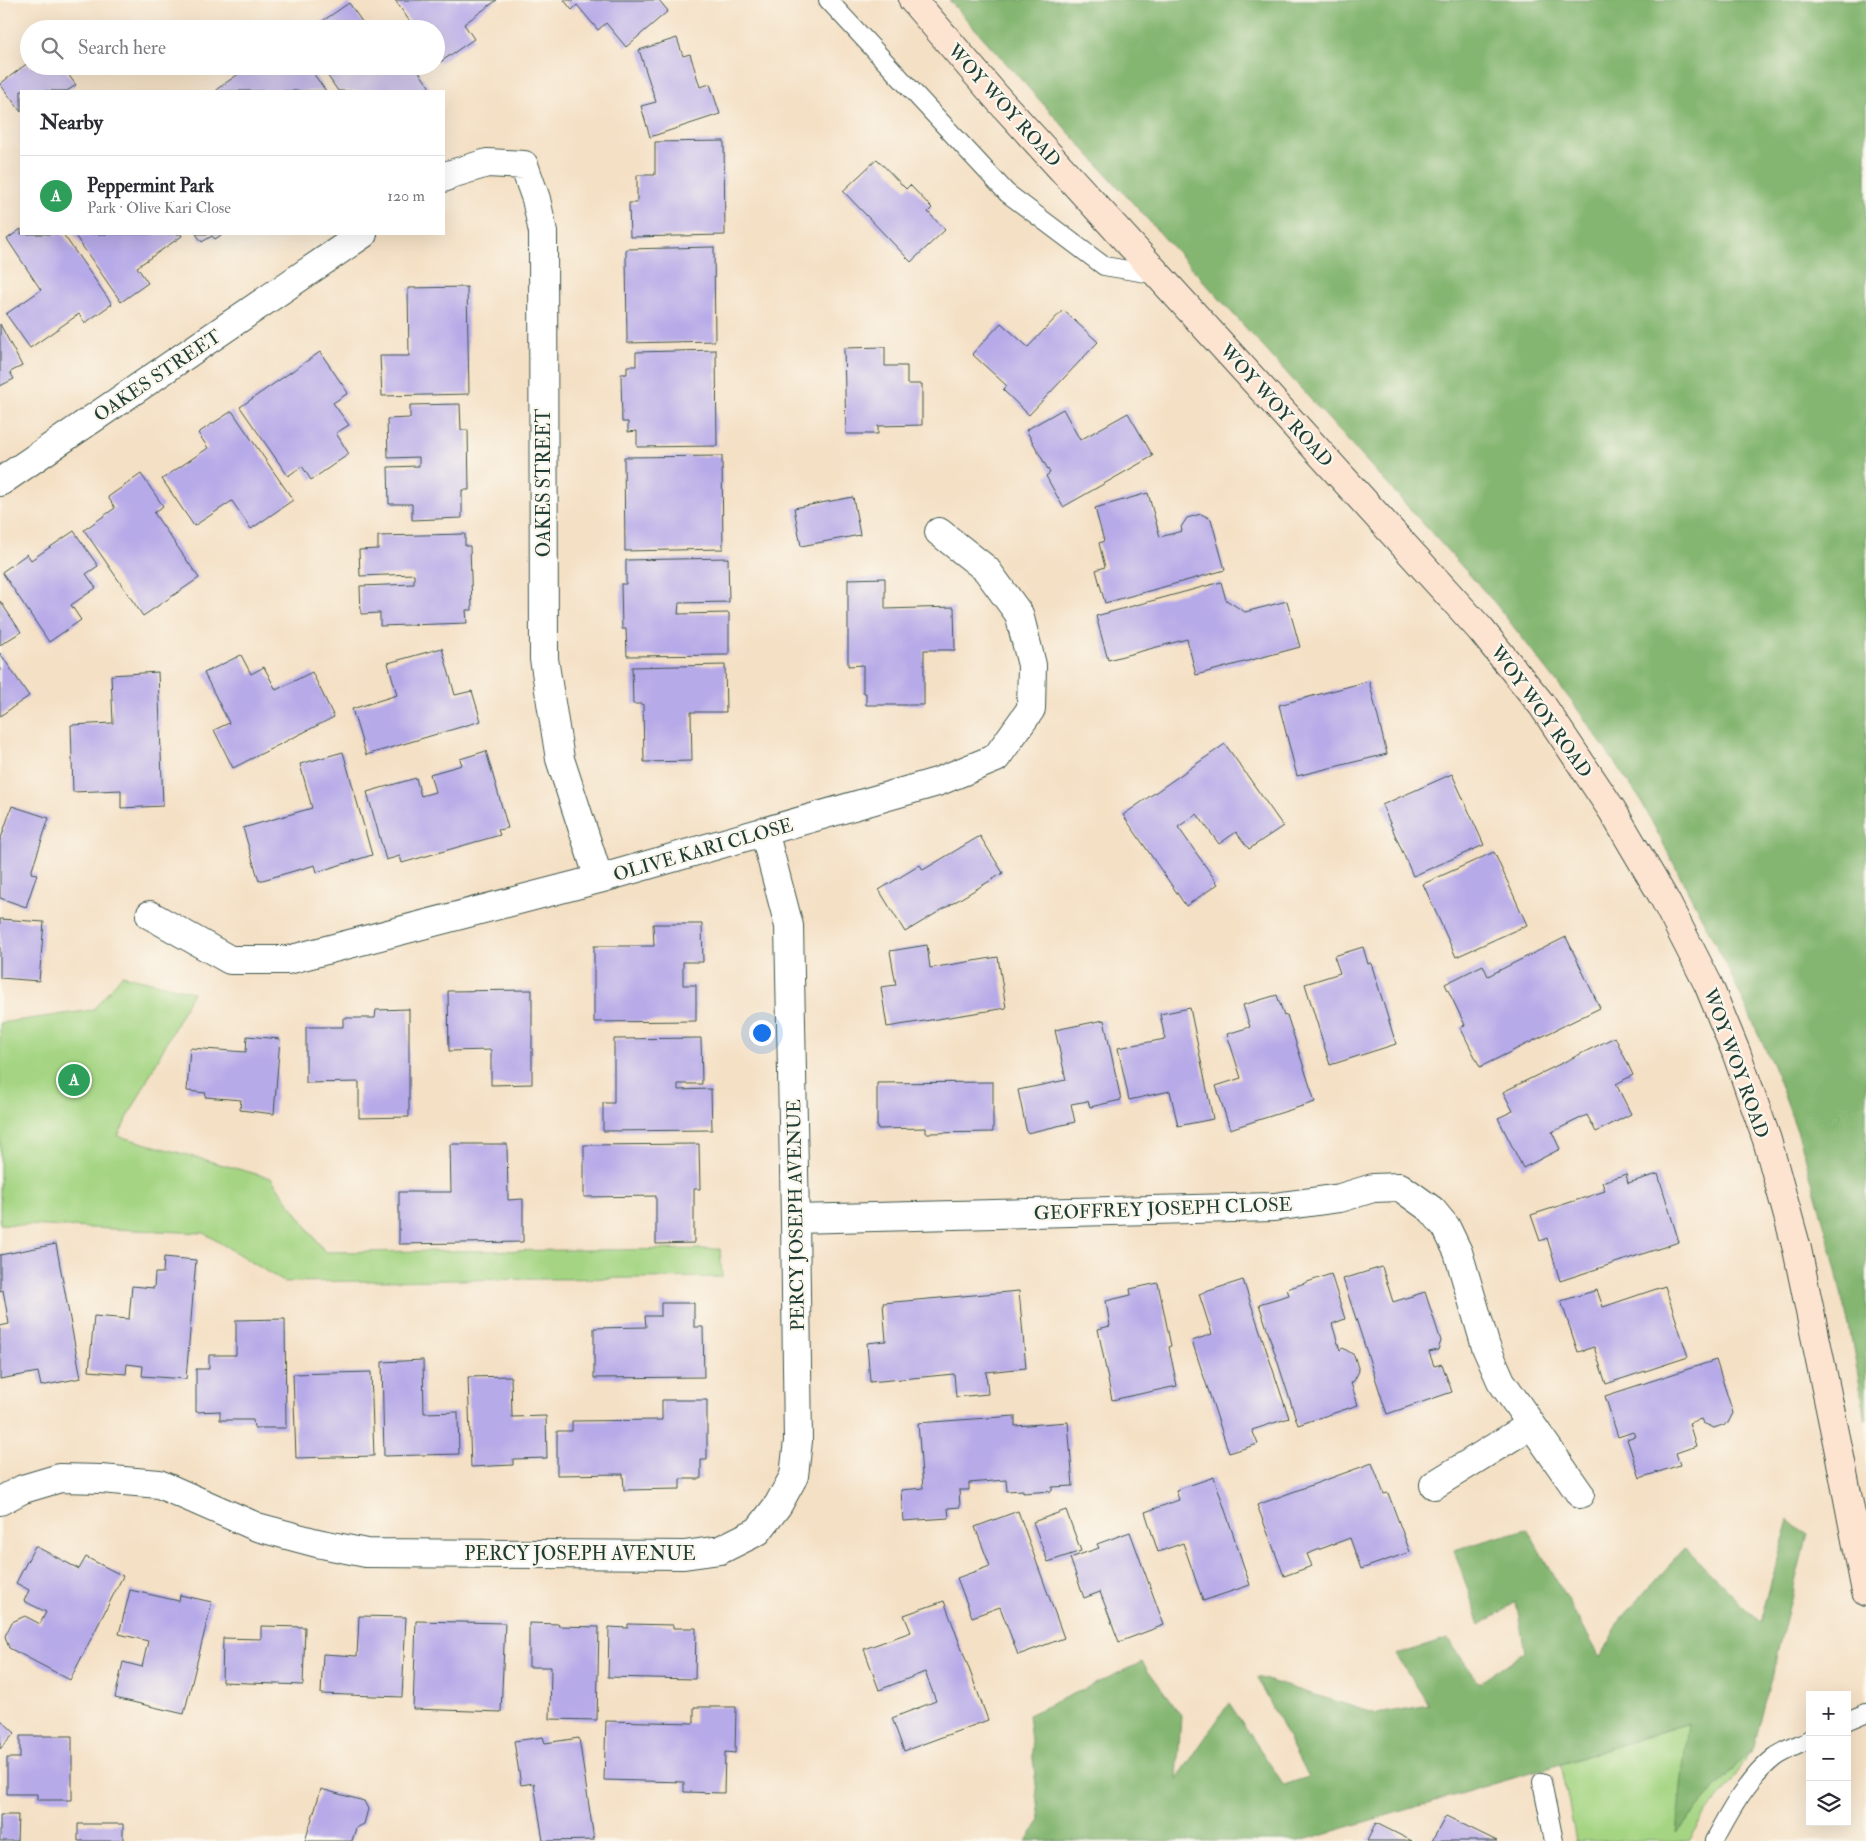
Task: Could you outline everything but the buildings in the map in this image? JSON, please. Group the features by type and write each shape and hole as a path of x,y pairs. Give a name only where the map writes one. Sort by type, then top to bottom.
{"main road":[{"name":"WOY WOY ROAD","path":"913,0 999,100 1481,630 1542,705 1612,810 1666,900 1708,984 1736,1052 1767,1140 1797,1249 1866,1592"}],"street":[{"name":"OAKES STREET","path":"445,177 487,163 524,165 538,208 543,232 544,659 560,759 599,879"},
{"name":"OAKES STREET","path":"0,482 362,235"},
{"name":"OLIVE KARI CLOSE","path":"150,915 230,960 288,960 599,879 937,782 996,758 1031,709 1032,665 1019,614 986,569 938,532"},
{"name":"PERCY JOSEPH AVENUE","path":"0,1501 23,1489 60,1478 159,1484 257,1527 317,1543 366,1553 684,1555 720,1550 758,1531 778,1506 794,1476 798,1441 789,926 764,831"},
{"name":"GEOFFREY JOSEPH CLOSE","path":"795,1219 1274,1207 1340,1198 1373,1188 1400,1187 1432,1210 1446,1227 1458,1252 1486,1347 1501,1381 1580,1494"},
{"path":"1434,1485 1531,1425"}],"lane":[{"path":"828,0 1007,193 1104,266 1158,275"},
{"path":"1851,1719 1866,1713"},
{"path":"1714,1841 1728,1816 1757,1774 1776,1756 1806,1741"},
{"path":"1542,1782 1554,1841"}],"green space":[{"path":"949,0 1866,0 1866,1420 1849,1326 1831,1249 1801,1142 1774,1068 1726,964 1640,799 1576,707 1495,603"},
{"path":"122,975 193,992 118,1136 271,1178 325,1252 720,1249 722,1277 284,1282 204,1233 0,1224 0,1023 93,1010"},
{"path":"1789,1519 1807,1535 1754,1746 1676,1832 1688,1723 1561,1764 1300,1841 1026,1841 1040,1820 1028,1715 1142,1662 1181,1715 1177,1779 1229,1703 1284,1785 1308,1777 1257,1677 1377,1714 1429,1705 1396,1655 1448,1639 1479,1683 1525,1652 1516,1602 1480,1625 1454,1550 1527,1529 1600,1657 1622,1617 1685,1548 1760,1622"},
{"path":"1689,1723 1677,1831 1754,1746 1731,1783 1706,1813 1689,1841 1576,1841 1561,1764"}],"place":[{"name":"Peppermint Park","path":"74,1080"}]}
